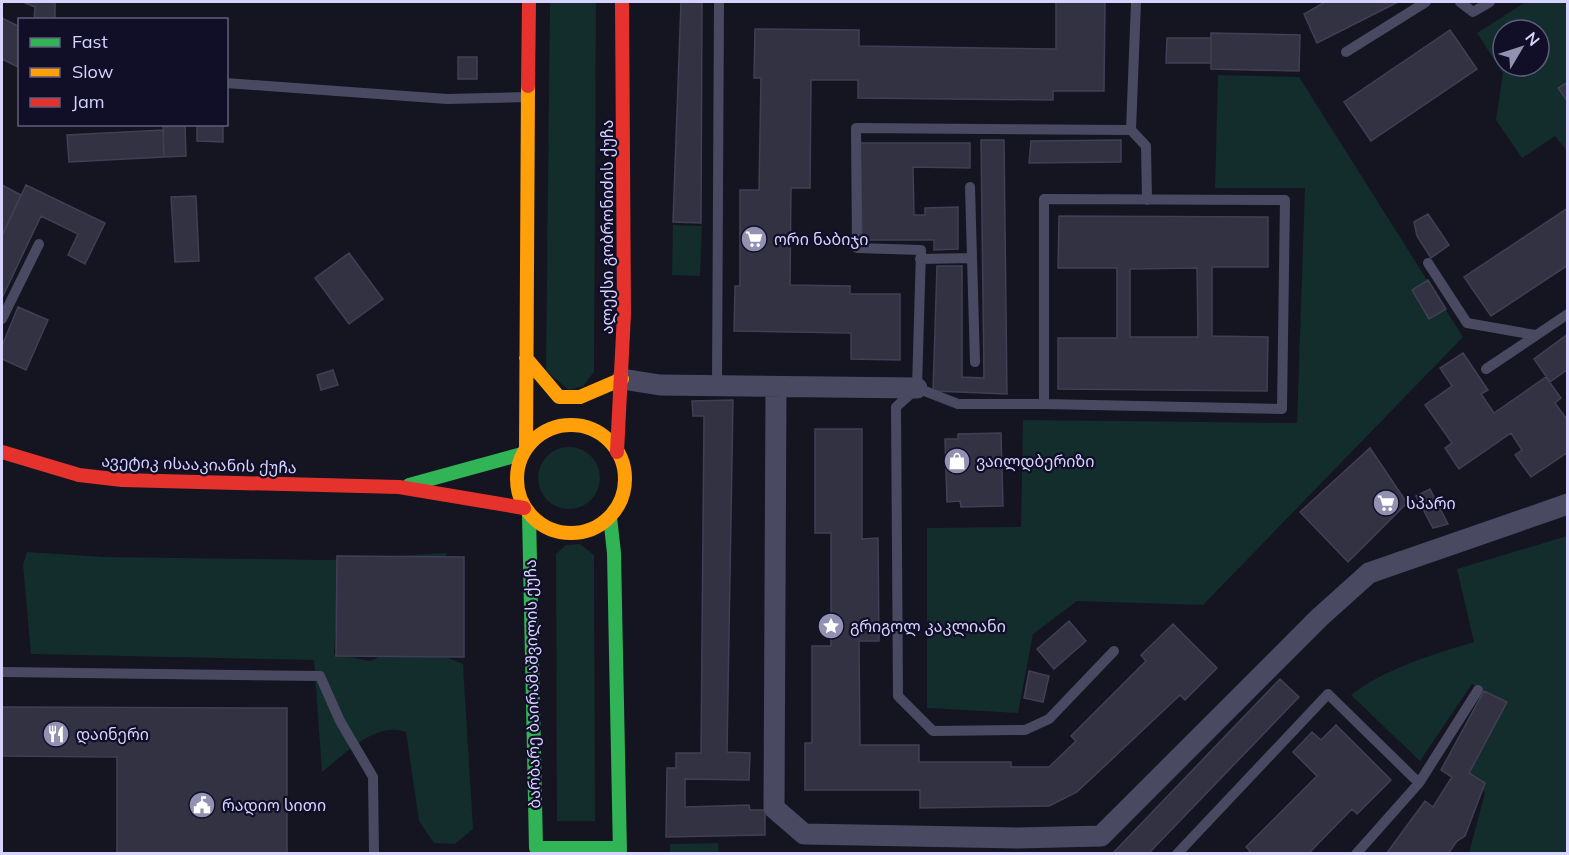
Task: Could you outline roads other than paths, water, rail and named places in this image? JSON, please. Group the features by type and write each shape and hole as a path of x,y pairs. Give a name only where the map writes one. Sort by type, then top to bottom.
{"main road":[{"path":"524,452 541,434 561,426 583,426 603,435 618,452 624,471 624,492 610,517 595,528 578,533 560,532 542,526 526,511 516,482 524,452 529,2"},
{"name":"ალექსი გობრონიძის ქუჩა","path":"618,452 622,379 622,2"},
{"path":"526,358 559,397 580,397 622,379"},
{"name":"ავეტიკ ისააკიანის ქუჩა","path":"2,452 79,475 122,480 399,487 526,511"},
{"name":"ავეტიკ ისააკიანის ქუჩა","path":"399,487 524,452"},
{"name":"ბარბარე ბაირამაშვილის ქუჩა","path":"526,511 536,851"},
{"path":"536,851 620,851 614,553 610,517"}],"street":[{"path":"622,379 660,385 918,388"},
{"path":"776,387 774,808 804,834 1018,838 1101,836 1320,617 1369,573 1568,504"}],"lane":[{"path":"717,386 719,2"},
{"path":"1136,2 1131,130 1146,146 1147,200"},
{"path":"1346,52 1426,2"},
{"path":"1460,2 1473,12 1490,2"},
{"path":"228,83 447,99 527,97"},
{"path":"1114,651 1054,714 1025,730 933,730 898,696 896,407 918,388 921,250 857,248 855,128 1131,130"},
{"path":"970,187 975,362"},
{"path":"918,388 958,404 1282,409 1285,200 1044,199 1044,404"},
{"path":"2,319 39,244"},
{"path":"920,259 972,258"},
{"path":"1428,263 1467,323 1535,335"},
{"path":"1486,369 1568,314"},
{"path":"2,672 320,676 340,721 373,777 374,854"},
{"path":"1356,854 1419,783 1478,690"},
{"path":"1177,854 1328,694 1419,783"}],"place":[{"name":"ორი ნაბიჯი","path":"754,239"},
{"name":"ვაილდბერიზი","path":"957,461"},
{"name":"სპარი","path":"1386,503"},
{"name":"გრიგოლ კაკლიანი","path":"831,626"},
{"name":"დაინერი","path":"56,734"},
{"name":"რადიო სითი","path":"202,805"}]}
